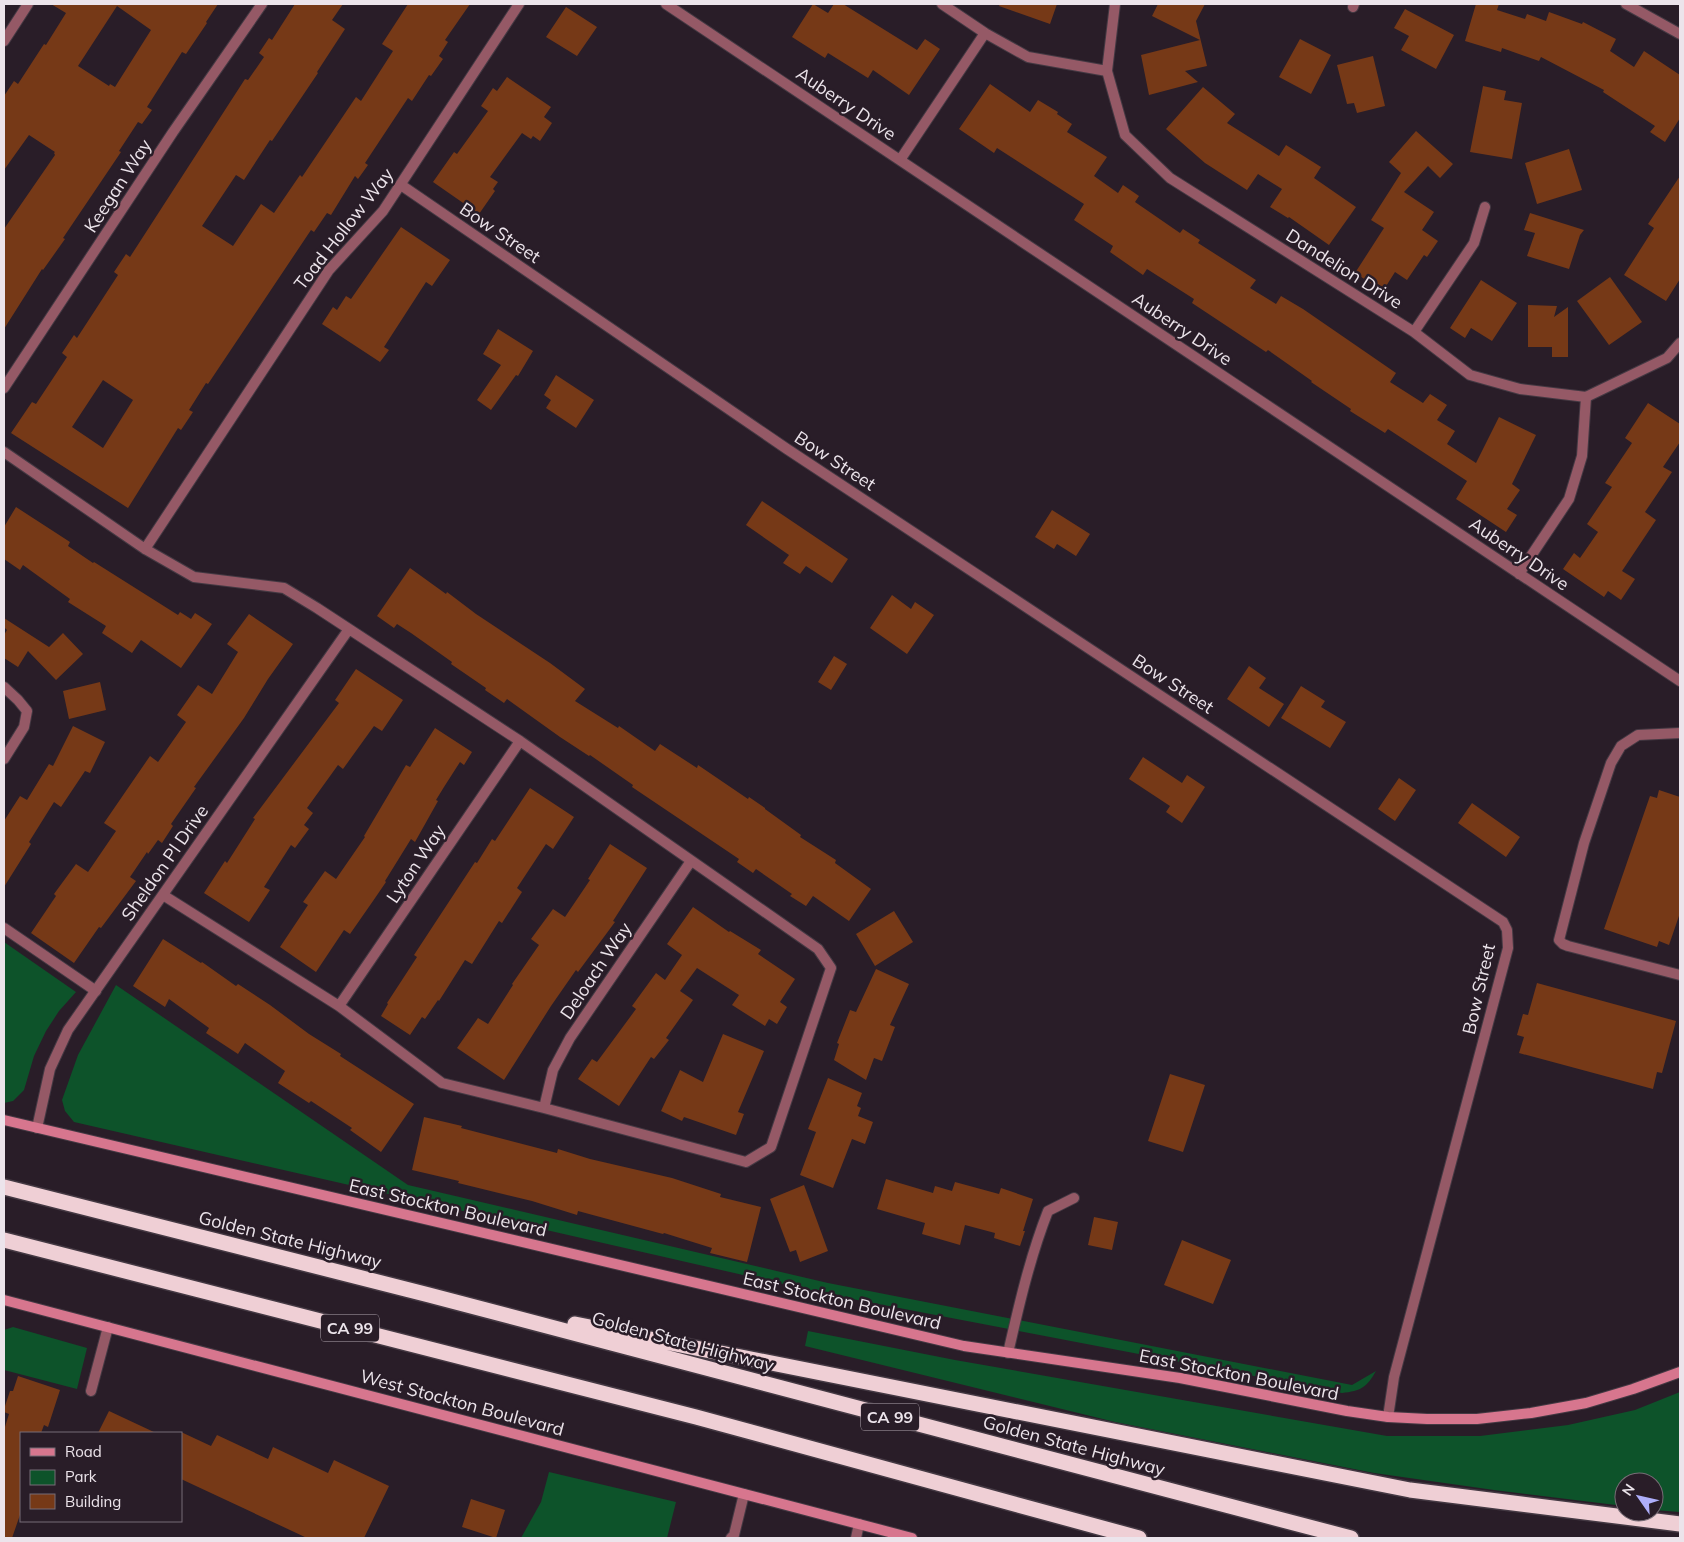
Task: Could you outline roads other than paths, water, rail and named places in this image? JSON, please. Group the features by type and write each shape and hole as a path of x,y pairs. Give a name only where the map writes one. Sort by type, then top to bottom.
{"highway":[{"name":"Golden State Highway","path":"4,1187 429,1295 1351,1538"},
{"name":"CA 99","path":"4,1240 686,1414 1139,1538"},
{"path":"429,1295 1410,1490 1680,1524"}],"street":[{"path":"4,41 28,4"},
{"name":"Keegan Way","path":"4,388 173,132 262,4"},
{"name":"Toad Hollow Way","path":"145,549 329,270 384,211 518,4"},
{"name":"Auberry Drive","path":"666,4 1680,681"},
{"path":"942,4 985,33 1028,57 1107,71"},
{"name":"Dandelion Drive","path":"1116,4 1107,71 1125,135 1170,178 1414,332 1470,375 1520,388 1586,397"},
{"path":"1626,4 1680,34"},
{"path":"900,160 985,33"},
{"name":"Bow Street","path":"401,185 787,449 1504,922 1507,930 1508,948 1394,1378 1388,1418"},
{"path":"1414,332 1474,243 1486,207"},
{"path":"1519,574 1569,499 1582,456 1586,397 1667,358 1680,343"},
{"path":"4,452 145,549 194,577 284,588 520,740 818,949 831,968 771,1147 746,1162 442,1083 339,1006 163,895"},
{"name":"Sheldon Pl Drive","path":"37,1128 50,1069 68,1030 349,630"},
{"path":"4,688 27,711 24,727 4,759"},
{"path":"1680,733 1638,736 1621,746 1611,763 1584,843 1559,940 1568,946 1680,975"},
{"name":"Lyton Way","path":"339,1006 520,740"},
{"name":"Deloach Way","path":"544,1108 553,1070 570,1038 691,861"},
{"path":"4,928 96,991"},
{"name":"East Stockton Boulevard","path":"4,1120 964,1346 1180,1378 1347,1412 1388,1418 1477,1419 1531,1413 1586,1403 1680,1372"},
{"path":"1008,1353 1029,1266 1048,1211 1074,1198"},
{"name":"West Stockton Boulevard","path":"4,1300 912,1538"},
{"path":"91,1391 108,1326"},
{"path":"731,1538 734,1535 744,1494"},
{"path":"856,1538 859,1524"}]}
